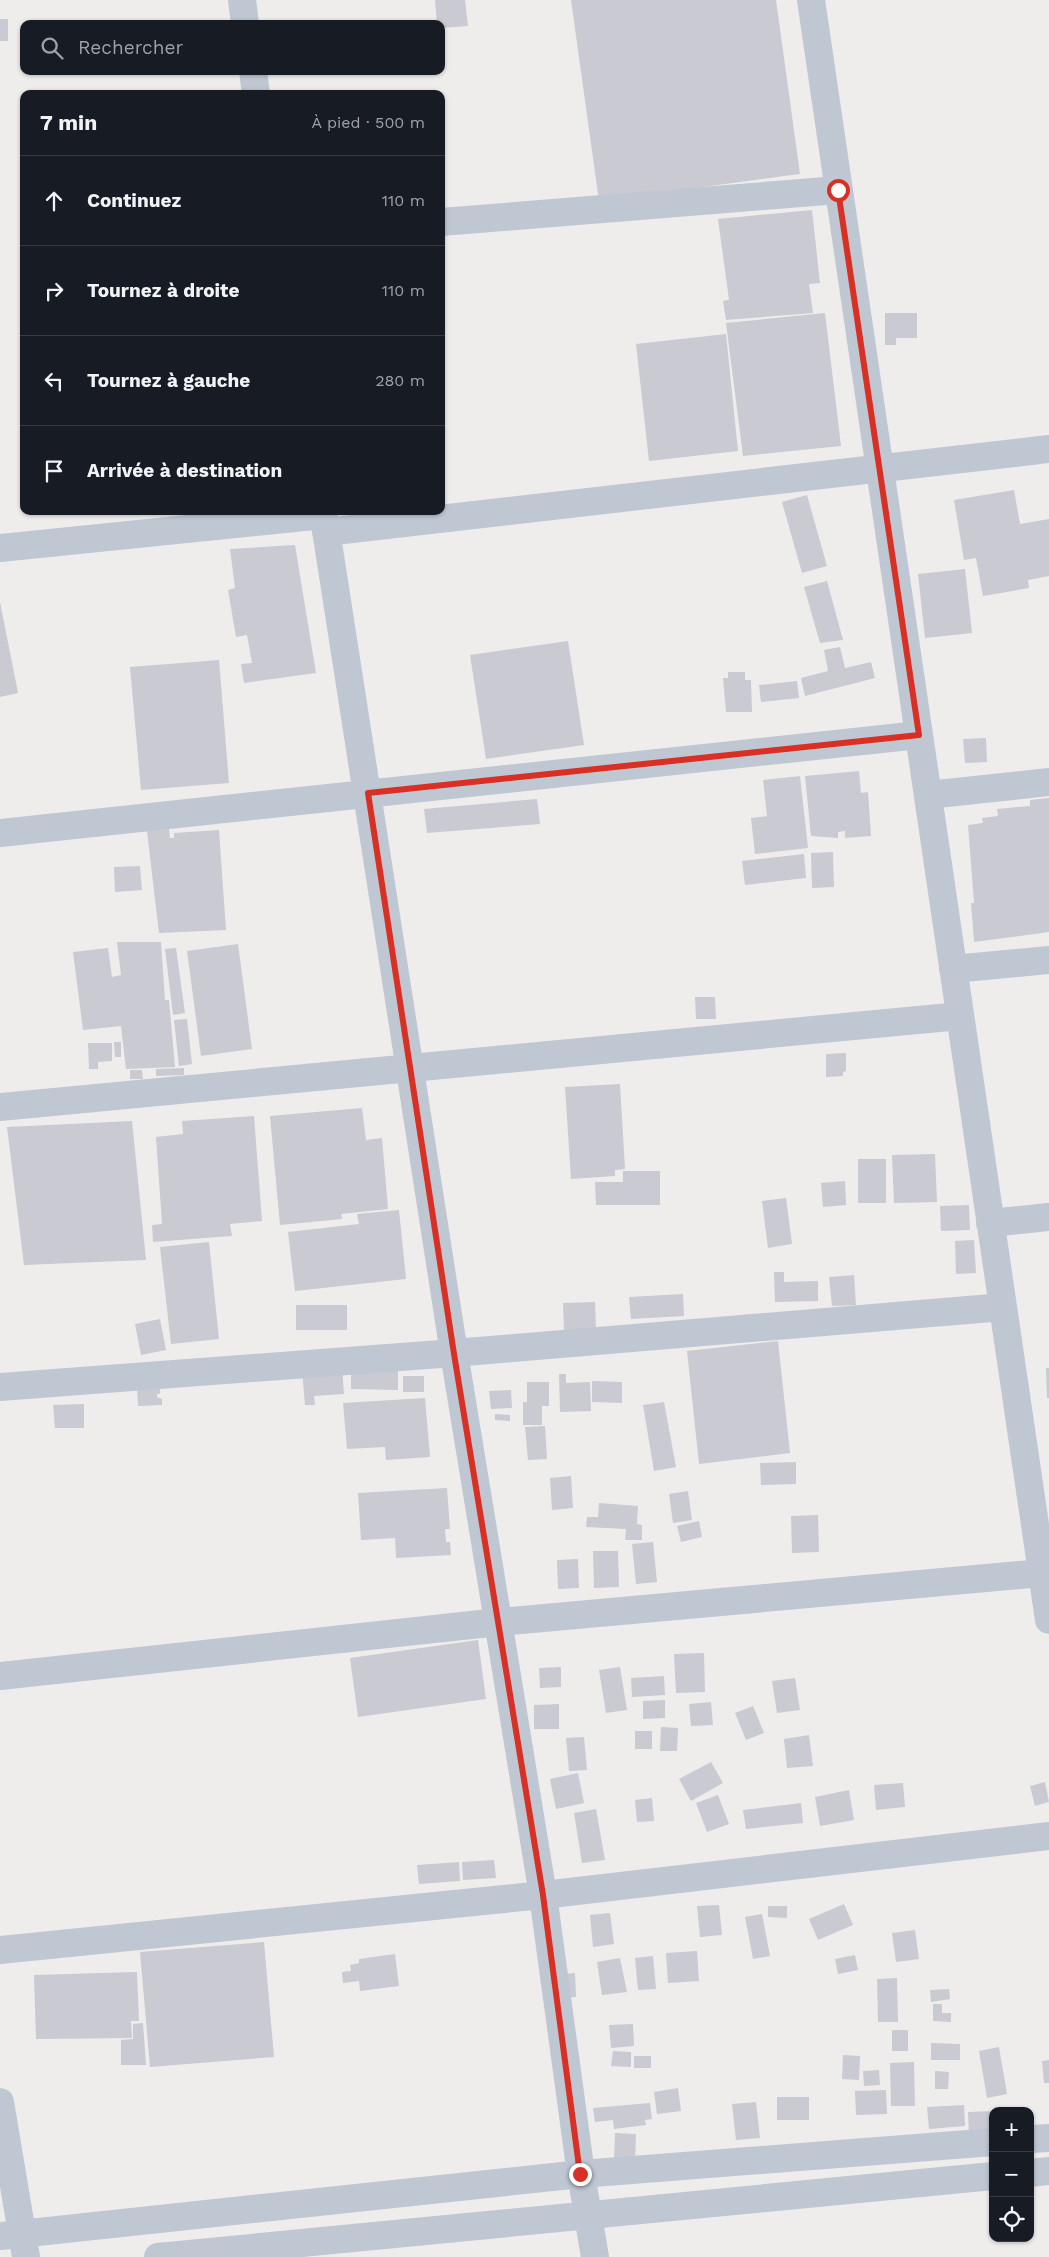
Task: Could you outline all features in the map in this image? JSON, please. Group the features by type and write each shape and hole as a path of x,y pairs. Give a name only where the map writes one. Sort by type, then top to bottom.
{"street":[{"path":"242,0 244,20"},
{"path":"810,0 990,1223 1042,1529 1042,1572 1049,1620"},
{"path":"254,75 255,90"},
{"path":"445,222 838,190"},
{"path":"445,508 880,468 1049,449"},
{"path":"0,548 368,515"},
{"path":"324,519 411,1068 454,1354 543,1895 580,2174 595,2257"},
{"path":"0,832 919,735"},
{"path":"928,795 1049,782"},
{"path":"952,969 1049,960"},
{"path":"0,1107 960,1016"},
{"path":"990,1223 1049,1217"},
{"path":"0,1387 454,1354 1003,1307"},
{"path":"0,1676 499,1622 1042,1572"},
{"path":"0,1950 543,1895 1049,1836"},
{"path":"0,2102 16,2242 580,2174 989,2142"},
{"path":"1034,2140 1049,2138"},
{"path":"1034,2173 1049,2171"},
{"path":"158,2257 989,2176"}],"building":[{"path":"435,0 465,0 468,26 445,28 445,20 437,20"},
{"path":"571,0 776,0 800,174 599,201"},
{"path":"0,19 8,19 8,41 0,41"},
{"path":"812,210 820,283 809,284 813,313 726,320 723,301 729,300 718,219"},
{"path":"825,313 841,446 743,456 726,323"},
{"path":"885,313 917,313 917,338 896,338 896,345 885,345"},
{"path":"726,334 738,451 649,461 636,344"},
{"path":"1014,490 1020,524 1049,519 1049,576 1028,580 1029,588 983,596 976,558 964,560 954,500"},
{"path":"807,495 827,566 802,573 782,502"},
{"path":"295,545 316,673 244,683 241,664 252,663 247,635 236,637 228,590 235,588 230,549"},
{"path":"965,569 972,633 925,638 918,574"},
{"path":"827,581 843,640 820,643 804,587"},
{"path":"0,602 18,693 0,697"},
{"path":"568,641 584,745 486,759 470,655"},
{"path":"840,647 845,668 871,662 875,678 805,696 801,678 828,671 824,650"},
{"path":"219,660 229,783 141,790 130,667"},
{"path":"728,672 745,672 745,680 751,680 752,712 726,712 723,678 728,678"},
{"path":"797,681 799,698 761,702 759,685"},
{"path":"986,738 987,762 965,763 963,739"},
{"path":"859,771 861,793 868,792 871,836 845,838 845,831 838,832 838,838 811,836 805,776"},
{"path":"800,776 808,848 755,854 751,818 767,816 763,780"},
{"path":"1049,798 1049,932 974,942 971,903 974,903 968,825 983,823 982,818 998,816 997,809 1030,806 1030,800"},
{"path":"537,799 540,824 427,833 424,809"},
{"path":"169,829 170,838 174,838 174,833 219,830 226,930 159,933 147,831"},
{"path":"833,852 834,887 812,888 811,853"},
{"path":"804,854 806,878 745,885 742,861"},
{"path":"140,866 142,890 115,892 114,867"},
{"path":"117,942 161,942 165,1000 169,1000 175,1067 126,1069 121,1026 83,1030 73,952 108,948 112,977 121,975"},
{"path":"238,944 252,1049 201,1056 187,951"},
{"path":"176,948 185,1013 173,1015 165,949"},
{"path":"695,997 715,997 716,1019 696,1019"},
{"path":"187,1019 192,1064 179,1066 174,1020"},
{"path":"114,1042 121,1042 121,1057 115,1057"},
{"path":"88,1043 112,1043 112,1061 98,1062 98,1069 89,1069"},
{"path":"846,1053 846,1071 843,1072 843,1076 826,1077 826,1054"},
{"path":"184,1068 184,1075 156,1076 156,1069"},
{"path":"130,1070 142,1070 143,1079 130,1079"},
{"path":"620,1084 625,1169 615,1170 615,1176 571,1179 565,1087"},
{"path":"362,1108 366,1140 382,1138 388,1209 341,1214 342,1219 280,1225 270,1116"},
{"path":"254,1116 262,1221 230,1224 232,1236 153,1242 152,1225 162,1224 156,1137 183,1134 182,1121"},
{"path":"132,1121 146,1260 24,1265 7,1127"},
{"path":"935,1154 937,1202 894,1203 892,1155"},
{"path":"858,1159 886,1159 886,1203 858,1203"},
{"path":"623,1171 660,1171 660,1205 596,1205 595,1182 623,1182"},
{"path":"845,1181 846,1205 823,1207 821,1183"},
{"path":"786,1198 792,1244 768,1248 762,1201"},
{"path":"969,1205 970,1230 941,1231 940,1206"},
{"path":"399,1210 406,1279 295,1291 288,1232 359,1224 357,1214"},
{"path":"974,1240 976,1273 956,1274 955,1241"},
{"path":"209,1242 219,1339 171,1344 160,1247"},
{"path":"774,1272 784,1272 784,1282 818,1281 818,1301 775,1302"},
{"path":"854,1275 856,1305 832,1306 829,1277"},
{"path":"683,1294 684,1316 631,1319 629,1297"},
{"path":"595,1302 596,1329 564,1330 563,1303"},
{"path":"296,1305 347,1305 347,1330 296,1330"},
{"path":"160,1319 166,1350 141,1355 135,1324"},
{"path":"778,1341 790,1453 699,1464 687,1351"},
{"path":"351,1364 398,1364 398,1390 351,1389"},
{"path":"342,1368 344,1394 314,1396 315,1405 305,1405 302,1370"},
{"path":"1046,1368 1049,1368 1049,1398 1047,1398"},
{"path":"559,1374 566,1374 566,1383 590,1382 591,1411 560,1412"},
{"path":"403,1376 424,1376 424,1392 403,1392"},
{"path":"592,1381 622,1382 622,1403 592,1402"},
{"path":"527,1382 549,1382 549,1406 542,1406 542,1425 523,1425 523,1402 527,1402"},
{"path":"160,1384 160,1394 157,1394 157,1397 162,1399 162,1405 138,1406 137,1385"},
{"path":"511,1390 512,1408 491,1409 489,1391"},
{"path":"425,1398 430,1457 386,1460 385,1447 347,1449 343,1403"},
{"path":"664,1402 676,1467 654,1471 643,1405"},
{"path":"84,1404 84,1428 55,1428 53,1405"},
{"path":"495,1414 510,1415 510,1421 495,1420"},
{"path":"545,1426 547,1459 528,1460 525,1427"},
{"path":"796,1462 796,1484 761,1485 760,1463"},
{"path":"571,1476 573,1508 552,1510 550,1478"},
{"path":"447,1488 450,1529 445,1529 446,1542 450,1542 451,1555 396,1558 395,1538 361,1540 358,1493"},
{"path":"688,1491 692,1520 673,1523 669,1494"},
{"path":"599,1503 638,1506 637,1524 642,1525 642,1540 625,1540 626,1529 586,1527 587,1517 598,1517"},
{"path":"818,1515 819,1552 792,1553 791,1516"},
{"path":"699,1521 702,1537 681,1542 677,1526"},
{"path":"653,1542 657,1582 636,1584 632,1544"},
{"path":"593,1551 618,1551 619,1587 594,1588"},
{"path":"578,1559 579,1588 558,1589 557,1560"},
{"path":"478,1640 486,1699 358,1717 350,1658"},
{"path":"704,1653 705,1692 676,1693 674,1654"},
{"path":"561,1667 561,1687 540,1688 539,1668"},
{"path":"620,1667 627,1710 606,1713 599,1670"},
{"path":"664,1676 665,1695 632,1697 631,1678"},
{"path":"795,1678 800,1710 777,1713 772,1681"},
{"path":"665,1700 665,1718 643,1719 643,1701"},
{"path":"711,1702 713,1725 691,1726 689,1704"},
{"path":"559,1704 559,1729 534,1729 534,1705"},
{"path":"753,1706 764,1733 746,1740 735,1713"},
{"path":"661,1727 678,1728 677,1751 660,1751"},
{"path":"635,1731 652,1731 652,1749 635,1749"},
{"path":"809,1735 813,1766 787,1768 784,1739"},
{"path":"584,1737 587,1770 569,1771 566,1738"},
{"path":"711,1762 723,1783 691,1801 679,1779"},
{"path":"578,1773 584,1803 556,1809 550,1779"},
{"path":"1045,1782 1049,1802 1035,1806 1030,1786"},
{"path":"903,1783 905,1807 876,1810 874,1785"},
{"path":"849,1790 854,1820 820,1826 815,1797"},
{"path":"718,1795 729,1824 707,1832 696,1803"},
{"path":"652,1798 654,1821 637,1822 635,1800"},
{"path":"801,1803 803,1823 746,1829 743,1810"},
{"path":"596,1809 605,1860 582,1863 574,1813"},
{"path":"494,1860 496,1878 463,1880 462,1862"},
{"path":"459,1862 460,1881 419,1884 417,1865"},
{"path":"844,1904 853,1925 818,1940 809,1919"},
{"path":"719,1905 722,1935 700,1937 697,1906"},
{"path":"768,1906 787,1906 787,1918 768,1917"},
{"path":"610,1913 614,1944 593,1947 590,1915"},
{"path":"762,1914 770,1956 753,1959 745,1917"},
{"path":"915,1930 919,1959 896,1962 892,1933"},
{"path":"264,1942 274,2057 150,2067 140,1952"},
{"path":"697,1951 699,1981 668,1983 666,1953"},
{"path":"395,1954 399,1986 360,1991 359,1981 343,1983 342,1972 351,1971 350,1965 359,1963 359,1959"},
{"path":"855,1955 858,1970 838,1974 835,1959"},
{"path":"653,1956 656,1989 638,1990 635,1958"},
{"path":"620,1958 627,1992 602,1995 597,1962"},
{"path":"137,1972 139,2021 131,2021 132,2038 36,2039 34,1975"},
{"path":"575,1973 576,1997 564,1998 563,1974"},
{"path":"897,1978 898,2022 878,2022 877,1979"},
{"path":"949,1989 950,1999 931,2002 930,1990"},
{"path":"933,2004 942,2004 942,2013 951,2013 951,2022 933,2021"},
{"path":"143,2023 146,2065 121,2065 121,2040 133,2039 133,2024"},
{"path":"633,2024 634,2046 611,2048 609,2025"},
{"path":"892,2030 908,2030 908,2051 892,2051"},
{"path":"931,2043 960,2044 960,2060 931,2060"},
{"path":"999,2047 1007,2094 987,2098 979,2051"},
{"path":"613,2051 631,2052 631,2067 611,2066"},
{"path":"843,2055 860,2056 859,2080 842,2079"},
{"path":"634,2056 651,2056 651,2068 634,2068"},
{"path":"1049,2060 1049,2083 1044,2083 1042,2061"},
{"path":"914,2062 915,2106 891,2106 890,2063"},
{"path":"879,2070 880,2085 864,2086 863,2071"},
{"path":"935,2071 949,2072 948,2089 935,2089"},
{"path":"678,2088 681,2111 657,2114 654,2092"},
{"path":"886,2090 887,2114 856,2115 855,2091"},
{"path":"777,2097 809,2097 809,2120 777,2120"},
{"path":"756,2102 760,2138 736,2140 732,2104"},
{"path":"650,2103 652,2119 645,2120 646,2125 614,2129 613,2120 595,2122 593,2108"},
{"path":"964,2105 965,2126 929,2129 927,2107"},
{"path":"989,2111 989,2134 969,2135 968,2112"},
{"path":"615,2133 636,2134 635,2163 614,2162"}],"route":[{"path":"580,2174 543,1895 489,1556 454,1354 368,793 919,735 838,190"}]}
